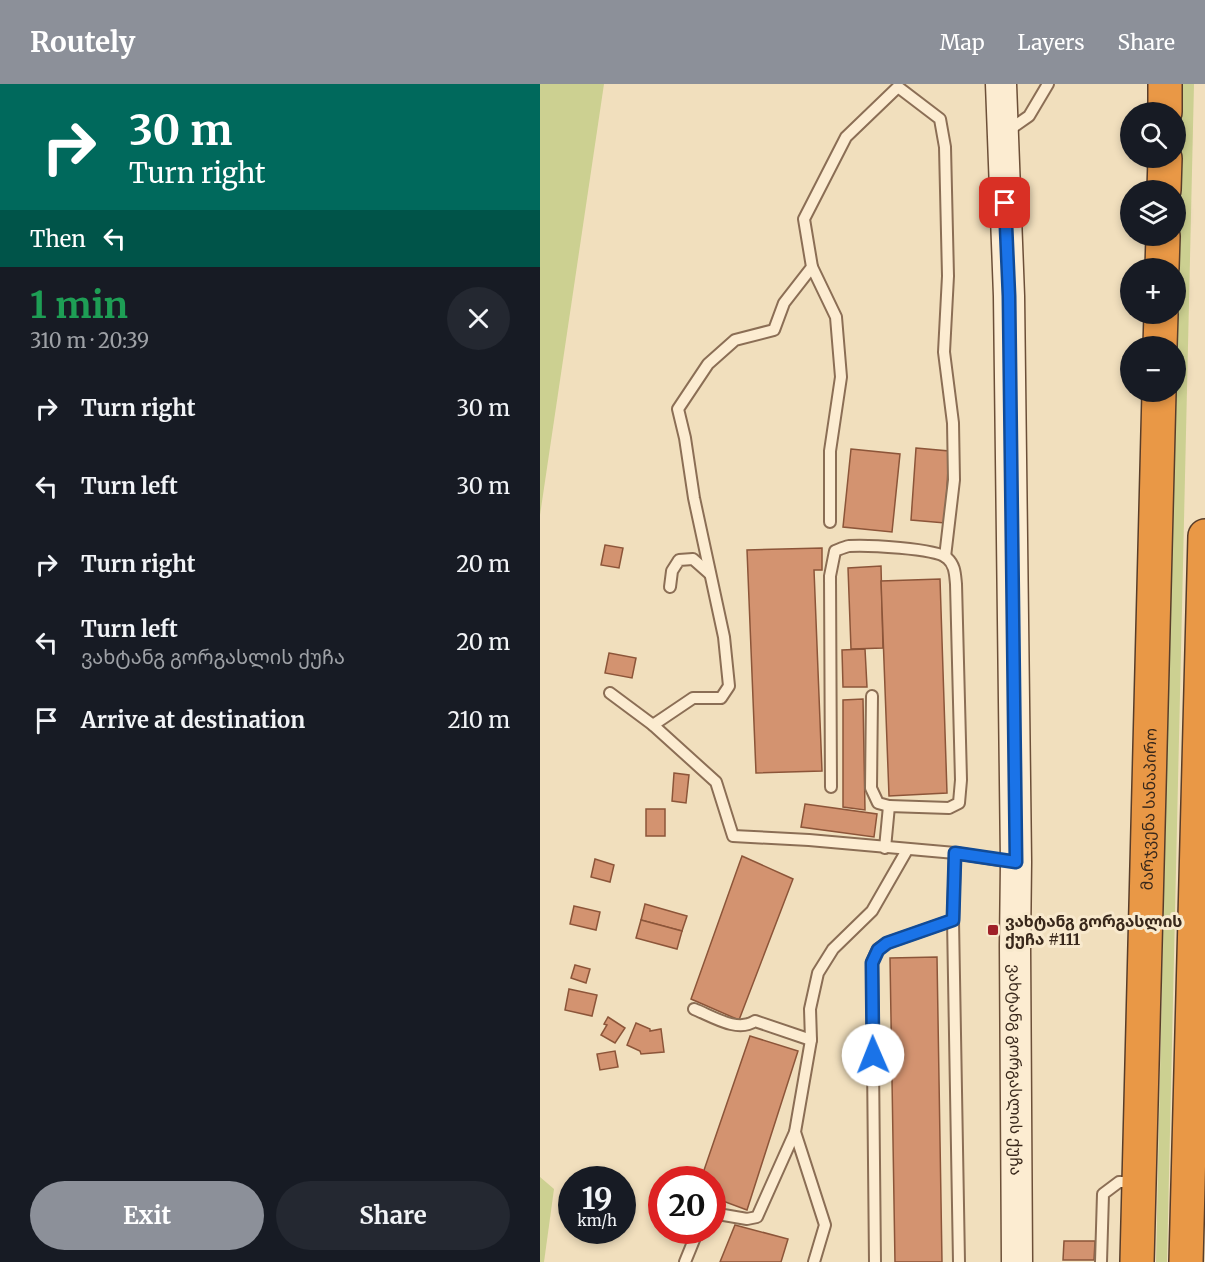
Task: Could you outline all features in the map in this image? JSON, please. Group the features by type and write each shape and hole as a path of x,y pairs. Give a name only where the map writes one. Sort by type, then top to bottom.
{"highway":[{"path":"1165,84 1165,102"},
{"name":"მარჯვენა სანაპირო","path":"1137,1262 1159,402"},
{"path":"1186,1262 1205,536"}],"street":[{"name":"ვახტანგ გორგასლის ქუჩა","path":"1001,84 1009,296 1016,862 1014,946 1017,1262"}],"lane":[{"path":"1002,134 1029,116 1048,84"},
{"path":"830,522 830,452 841,377 836,317 812,267 804,219 846,137 898,86 940,119 945,147 948,276 944,352 953,423 954,480 945,556"},
{"path":"653,725 693,699 721,698 729,686 724,637 694,498 678,409 708,364 735,340 774,330 784,303 812,267"},
{"path":"831,787 830,576 836,551 846,546 881,547 930,552 945,556 954,566 956,584 961,780 959,803 949,808 889,806 878,803 871,788 872,696"},
{"path":"670,587 672,571 679,560 693,559 710,574"},
{"path":"610,693 653,725 716,782 733,836 809,840 955,853 1016,862"},
{"path":"885,848 889,806"},
{"path":"726,1215 747,1219 756,1217 795,1132 811,1040 810,1009 818,974 833,949 872,911 907,850"},
{"path":"955,853 953,920 959,1262"},
{"path":"875,1262 872,963 878,950 887,943 953,920"},
{"path":"694,1009 737,1026 748,1025 755,1021 811,1040"},
{"path":"795,1132 825,1226 814,1262"},
{"path":"1101,1262 1103,1194 1119,1182 1140,1182"},
{"path":"685,1262 692,1244"}],"green space":[{"path":"540,84 604,84 540,515"},
{"path":"1181,84 1194,84 1167,1262 1156,1262 1174,402 1186,402 1186,336 1176,336 1176,324 1186,324 1186,258 1177,258 1178,246 1186,246 1186,180 1179,180 1179,168 1186,168 1186,102 1181,102"},
{"path":"540,1177 554,1189 544,1262 540,1262"}],"building":[{"path":"916,448 949,451 945,523 911,520"},
{"path":"851,449 900,454 892,532 843,527"},
{"path":"605,545 623,548 619,568 601,565"},
{"path":"822,548 822,570 814,570 822,771 756,773 747,550"},
{"path":"881,566 883,648 851,649 848,568"},
{"path":"940,579 947,793 889,796 881,581"},
{"path":"865,649 867,687 843,687 842,650"},
{"path":"609,653 636,658 632,678 605,673"},
{"path":"863,699 865,810 843,807 843,700"},
{"path":"674,773 689,775 686,803 672,801"},
{"path":"805,804 877,814 874,837 801,827"},
{"path":"646,809 665,809 665,836 646,836"},
{"path":"742,856 793,879 739,1020 691,999"},
{"path":"595,859 614,865 610,882 591,877"},
{"path":"645,904 687,916 682,931 641,920"},
{"path":"574,906 600,912 596,930 570,924"},
{"path":"641,920 682,931 677,949 636,938"},
{"path":"937,957 942,1262 895,1262 890,958"},
{"path":"575,965 590,969 586,983 571,978"},
{"path":"569,989 597,995 592,1016 565,1010"},
{"path":"608,1017 625,1028 615,1043 601,1035 607,1025 604,1024"},
{"path":"636,1023 650,1031 661,1029 664,1052 641,1054 640,1051 627,1045"},
{"path":"750,1036 798,1051 747,1210 726,1202 726,1166 705,1166"},
{"path":"615,1051 618,1067 600,1070 597,1054"},
{"path":"735,1225 788,1239 781,1262 720,1262"},
{"path":"1064,1241 1095,1241 1094,1260 1063,1260"}],"place":[{"name":"ვახტანგ გორგასლის ქუჩა #111","path":"993,930"}],"route":[{"path":"873,1055 872,963 878,950 887,943 953,920 955,853 1016,862 1009,296 1005,203"}]}
